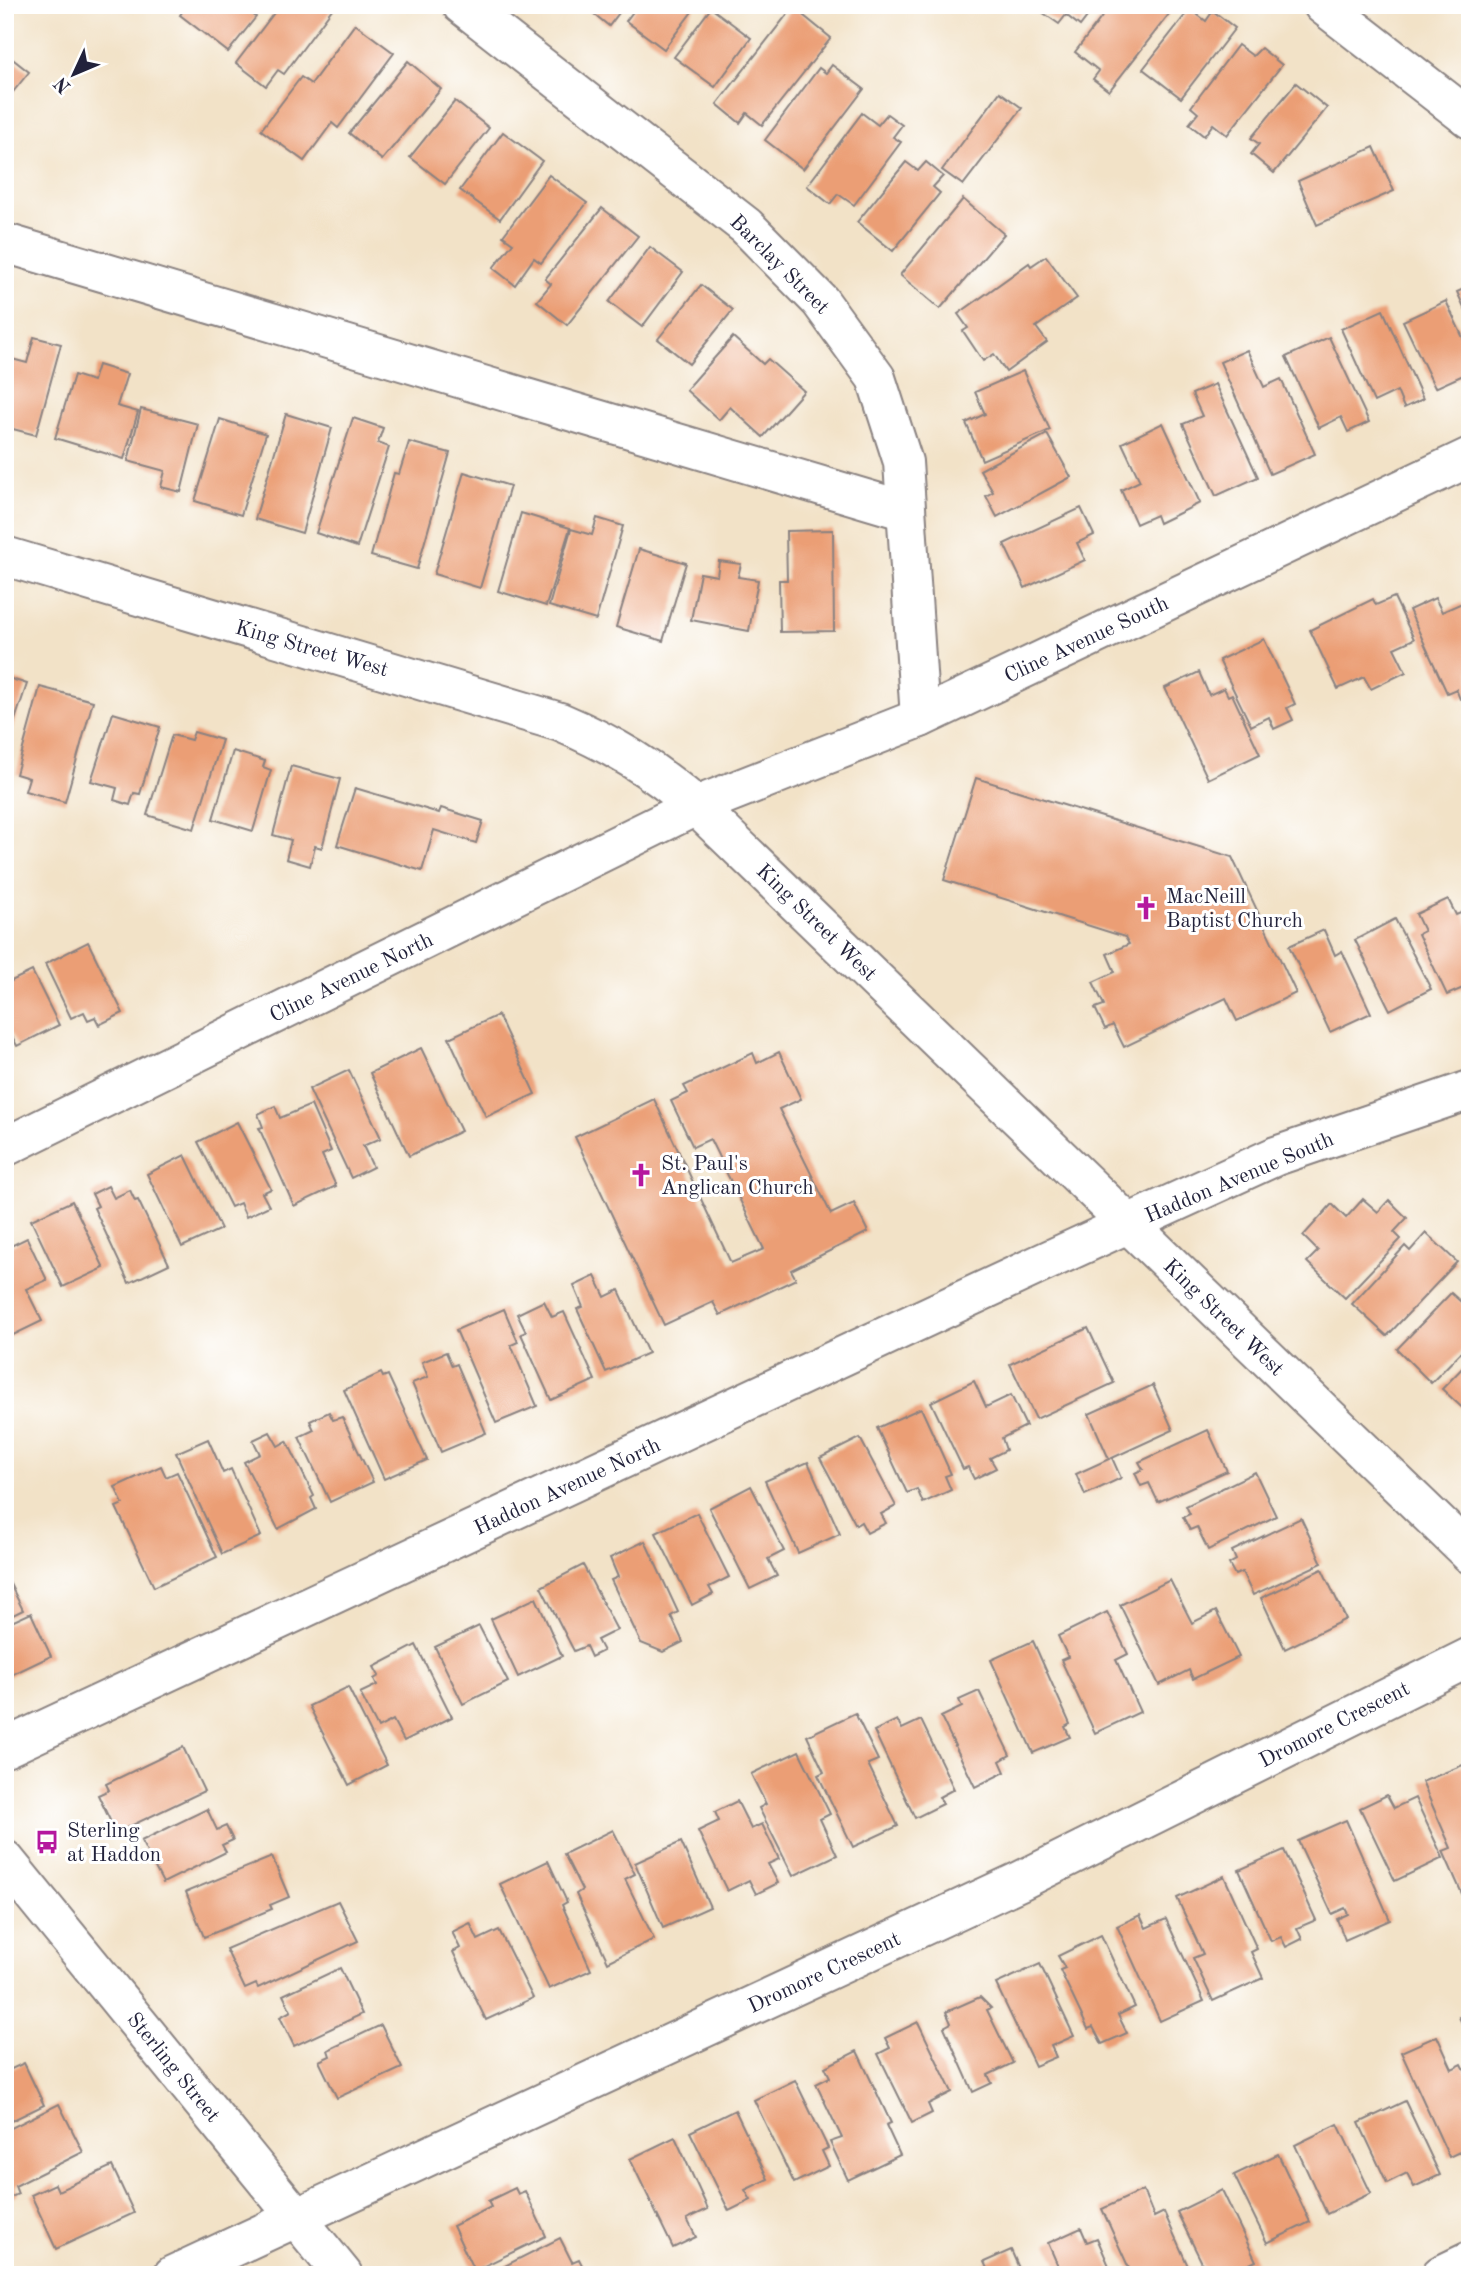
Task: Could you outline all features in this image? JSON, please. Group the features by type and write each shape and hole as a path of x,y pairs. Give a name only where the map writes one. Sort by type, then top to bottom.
{"street":[{"name":"Barclay Street","path":"462,5 746,226 820,301 876,377 903,462 920,718"},
{"path":"1323,5 1470,119"},
{"path":"5,243 906,511"},
{"name":"Cline Avenue South","path":"696,806 920,718 1470,457"},
{"name":"King Street West","path":"5,556 560,722 629,755 676,788 696,806 1470,1554"},
{"name":"Cline Avenue North","path":"5,1147 696,806"},
{"name":"Haddon Avenue South","path":"1129,1224 1276,1156 1470,1090"},
{"name":"Haddon Avenue North","path":"5,1748 1129,1224"},
{"name":"Dromore Crescent","path":"173,2275 1020,1881 1470,1657"},
{"name":"Sterling Street","path":"5,1860 343,2275"},
{"path":"1441,2275 1470,2261"}],"building":[{"path":"187,5 251,5 247,10 256,17 228,52 180,15"},
{"path":"280,5 335,5 284,74 278,70 266,86 236,63"},
{"path":"583,5 625,5 609,26"},
{"path":"638,5 697,5 664,49 626,21"},
{"path":"1042,5 1096,5 1080,26 1066,15 1059,24 1039,10"},
{"path":"1111,5 1176,5 1109,91 1093,79 1099,71 1075,52"},
{"path":"793,7 831,38 762,125 747,113 740,123 717,104"},
{"path":"711,8 751,38 715,87 674,57"},
{"path":"1190,9 1206,21 1213,11 1235,28 1181,98 1143,69"},
{"path":"355,24 394,53 338,128 332,123 304,161 261,130 301,77 311,84"},
{"path":"1238,45 1253,56 1261,48 1282,65 1227,135 1213,124 1204,136 1189,124 1198,113 1191,107"},
{"path":"5,53 29,72 5,102"},
{"path":"408,61 441,89 382,160 349,133"},
{"path":"832,65 864,89 803,169 765,140 819,68 826,73"},
{"path":"1296,83 1327,108 1274,173 1251,154 1259,144 1251,138"},
{"path":"1000,92 1022,108 963,185 942,170"},
{"path":"455,101 489,128 445,184 410,157"},
{"path":"862,113 878,125 887,114 902,125 893,137 901,142 854,205 838,194 830,204 807,186"},
{"path":"503,132 542,161 500,219 460,190"},
{"path":"1374,147 1394,191 1317,225 1298,181"},
{"path":"906,162 918,171 926,162 943,176 933,187 940,193 893,251 857,222"},
{"path":"549,175 587,203 541,263 534,258 515,285 493,268 513,243 503,236"},
{"path":"963,199 1004,234 940,309 900,275"},
{"path":"602,208 638,236 567,325 537,301 551,284 545,279"},
{"path":"650,247 683,272 642,327 609,302"},
{"path":"1046,256 1077,298 1036,327 1047,342 1006,372 994,354 983,361 963,331 968,328 958,314 1029,263 1031,266"},
{"path":"701,285 733,310 689,364 658,339"},
{"path":"1470,286 1470,320 1457,292"},
{"path":"1446,301 1470,353 1470,372 1435,388 1403,321"},
{"path":"1383,310 1423,399 1404,408 1397,391 1374,402 1341,329"},
{"path":"34,337 61,344 36,435 5,427 5,366 8,358 27,363"},
{"path":"733,337 763,364 768,359 804,391 763,437 730,407 719,420 686,390"},
{"path":"1329,337 1369,422 1348,432 1341,417 1319,428 1286,357"},
{"path":"1247,350 1264,387 1281,379 1315,454 1270,474 1220,362"},
{"path":"98,365 127,374 117,406 138,412 124,459 55,438 74,375 93,381"},
{"path":"1023,371 1050,430 982,460 966,423 985,414 975,392"},
{"path":"1215,384 1258,477 1216,496 1183,424 1202,416 1192,394"},
{"path":"141,409 198,424 181,492 161,487 165,471 128,461"},
{"path":"286,414 332,428 302,533 255,519"},
{"path":"353,418 383,428 378,443 389,447 357,547 316,533"},
{"path":"220,419 266,434 241,515 195,501"},
{"path":"1163,423 1200,503 1159,523 1156,515 1136,524 1121,490 1140,481 1122,443"},
{"path":"1047,434 1071,477 997,517 986,496 993,492 980,470"},
{"path":"409,442 450,453 417,569 371,556 394,473 399,474"},
{"path":"464,472 510,486 480,588 434,574"},
{"path":"1081,508 1094,535 1077,543 1085,560 1025,588 1004,544"},
{"path":"521,513 570,528 546,606 498,591"},
{"path":"597,518 623,526 596,620 549,606 571,529 592,535"},
{"path":"833,530 834,631 780,632 779,580 787,580 786,531"},
{"path":"639,549 686,563 663,641 616,627"},
{"path":"719,561 741,564 738,577 758,580 749,631 691,620 700,573 717,576"},
{"path":"1394,597 1414,639 1394,648 1406,672 1371,689 1364,677 1338,689 1310,630 1373,599 1376,605"},
{"path":"1435,598 1442,612 1462,603 1470,620 1470,694 1460,699 1456,689 1447,693 1409,610"},
{"path":"1264,639 1295,704 1287,708 1293,720 1274,729 1269,717 1251,726 1219,660"},
{"path":"1199,672 1209,695 1224,688 1228,696 1232,694 1260,754 1208,779 1165,688"},
{"path":"5,677 27,684 11,732 5,730"},
{"path":"40,687 93,701 65,802 25,791 29,778 16,774"},
{"path":"113,713 160,727 140,794 134,793 130,805 114,800 117,788 91,781"},
{"path":"194,732 222,740 194,829 147,815 172,735 191,740"},
{"path":"233,751 265,761 263,767 271,770 253,831 213,819"},
{"path":"291,766 340,779 322,848 315,846 310,866 286,859 291,840 273,835"},
{"name":"MacNeill Baptist Church","path":"976,778 1232,857 1296,993 1237,1021 1226,998 1124,1047 1113,1025 1105,1029 1095,1008 1104,1005 1093,982 1115,972 1107,954 1129,944 1125,937 944,880"},
{"path":"355,788 439,813 441,808 483,821 476,843 434,830 422,871 337,845"},
{"path":"1448,899 1456,915 1463,912 1470,928 1470,985 1447,995 1418,934 1424,931 1416,914"},
{"path":"1395,919 1431,989 1390,1010 1355,940"},
{"path":"1324,930 1335,955 1342,951 1371,1013 1330,1032 1289,946"},
{"path":"88,942 123,1013 99,1025 95,1017 88,1020 84,1012 71,1018 45,964"},
{"path":"32,971 59,1025 17,1046 5,1022 5,984"},
{"path":"498,1015 535,1094 486,1117 449,1038"},
{"path":"421,1048 461,1131 409,1156 370,1073"},
{"name":"St. Paul's Anglican Church","path":"779,1052 801,1099 779,1109 831,1214 854,1203 868,1232 791,1270 796,1279 720,1315 713,1302 664,1325 575,1137 654,1099 731,1263 764,1249 710,1139 693,1147 671,1101 688,1093 684,1086 753,1053 757,1063"},
{"path":"349,1070 381,1138 363,1146 373,1167 351,1178 309,1089"},
{"path":"311,1105 331,1151 322,1155 336,1186 294,1206 259,1128 263,1127 258,1114 275,1106 280,1118"},
{"path":"237,1122 271,1189 262,1193 269,1206 246,1217 240,1203 231,1207 198,1142"},
{"path":"185,1155 221,1229 182,1247 147,1174"},
{"path":"108,1186 114,1198 130,1190 135,1201 138,1200 169,1264 129,1283 94,1208 98,1206 92,1194"},
{"path":"1363,1199 1378,1212 1389,1200 1407,1218 1394,1232 1401,1239 1345,1298 1307,1262 1318,1251 1303,1236 1332,1204 1346,1218"},
{"path":"72,1201 104,1268 63,1287 31,1220"},
{"path":"1426,1233 1457,1262 1387,1336 1352,1304 1405,1246 1410,1251"},
{"path":"5,1238 9,1247 27,1238 47,1280 26,1289 42,1321 5,1339"},
{"path":"595,1276 605,1297 619,1290 648,1353 606,1372 577,1309 583,1307 574,1286"},
{"path":"1451,1293 1470,1310 1470,1343 1431,1383 1397,1349"},
{"path":"544,1301 552,1317 564,1312 595,1380 551,1400 521,1334 526,1332 517,1314"},
{"path":"504,1309 518,1342 511,1345 537,1406 496,1423 456,1330"},
{"path":"1088,1328 1114,1383 1036,1419 1010,1364"},
{"path":"446,1352 452,1366 457,1364 486,1433 441,1452 412,1383 428,1377 422,1362"},
{"path":"1470,1360 1470,1415 1442,1389"},
{"path":"381,1373 383,1377 388,1375 427,1460 384,1479 344,1390"},
{"path":"974,1381 986,1407 1011,1395 1026,1426 1002,1438 1006,1450 990,1458 996,1468 974,1479 968,1467 963,1469 931,1402"},
{"path":"1153,1385 1173,1430 1112,1458 1121,1478 1085,1495 1076,1474 1109,1459 1089,1414"},
{"path":"921,1408 951,1474 945,1476 951,1490 923,1503 917,1489 907,1493 877,1428"},
{"path":"329,1412 333,1420 342,1417 373,1482 330,1502 299,1437 314,1430 310,1421"},
{"path":"1208,1430 1227,1471 1158,1502 1149,1483 1141,1486 1135,1473 1143,1469 1139,1462"},
{"path":"270,1432 278,1446 287,1441 314,1496 311,1498 316,1509 278,1529 244,1462 260,1454 253,1440"},
{"path":"860,1438 896,1506 881,1514 886,1523 867,1533 861,1522 856,1525 820,1458"},
{"path":"208,1439 223,1473 231,1469 261,1536 222,1554 176,1453"},
{"path":"808,1462 840,1534 798,1553 765,1481"},
{"path":"161,1466 166,1477 177,1472 217,1557 154,1587 116,1507 123,1504 115,1487"},
{"path":"1255,1472 1276,1516 1208,1550 1197,1527 1190,1530 1183,1517 1190,1514 1186,1506"},
{"path":"751,1486 784,1551 768,1559 777,1576 750,1589 709,1508"},
{"path":"697,1513 729,1577 709,1587 713,1594 692,1605 656,1533"},
{"path":"1301,1518 1322,1563 1253,1595 1242,1572 1235,1575 1229,1564 1236,1560 1232,1551"},
{"path":"645,1541 678,1612 671,1616 683,1642 663,1652 641,1643 611,1580 618,1577 610,1558"},
{"path":"583,1565 617,1630 597,1640 603,1651 591,1657 586,1646 574,1651 541,1587"},
{"path":"1322,1569 1346,1619 1285,1649 1261,1598"},
{"path":"7,1578 23,1610 5,1619 5,1579"},
{"path":"1170,1580 1192,1623 1216,1611 1239,1657 1193,1679 1189,1670 1159,1685 1120,1605"},
{"path":"536,1598 562,1656 518,1677 491,1619"},
{"path":"1107,1612 1128,1654 1116,1660 1140,1712 1095,1733 1061,1660 1068,1657 1058,1636"},
{"path":"31,1613 51,1656 5,1678 5,1625"},
{"path":"479,1626 508,1682 463,1704 435,1647"},
{"path":"1033,1641 1070,1724 1065,1727 1070,1737 1033,1753 991,1660"},
{"path":"416,1645 452,1717 404,1741 393,1720 378,1728 360,1693 377,1685 374,1679 379,1676 374,1667"},
{"path":"348,1687 387,1765 349,1785 309,1706"},
{"path":"979,1691 1010,1755 1000,1761 1005,1772 975,1787 941,1717 962,1707 959,1700"},
{"path":"855,1713 878,1760 868,1764 898,1826 853,1847 818,1775 824,1772 807,1736"},
{"path":"897,1720 902,1729 921,1720 954,1789 939,1797 943,1804 915,1818 874,1731"},
{"path":"183,1747 204,1791 116,1833 98,1795 109,1790 106,1784"},
{"path":"799,1751 830,1814 820,1819 837,1855 793,1876 759,1808 766,1804 751,1774"},
{"path":"1470,1762 1470,1893 1463,1896 1443,1851 1451,1848 1422,1782"},
{"path":"1387,1795 1394,1808 1415,1798 1443,1858 1395,1881 1360,1808"},
{"path":"737,1801 751,1829 762,1824 779,1859 768,1864 778,1883 756,1894 749,1880 727,1891 698,1831 719,1821 715,1812"},
{"path":"207,1809 217,1830 226,1826 233,1840 222,1845 226,1852 163,1883 141,1841"},
{"path":"1346,1820 1390,1920 1345,1940 1337,1919 1348,1914 1345,1908 1332,1914 1298,1841"},
{"path":"613,1830 635,1874 625,1879 654,1939 608,1962 576,1894 582,1890 564,1854"},
{"path":"681,1842 710,1907 663,1928 635,1863"},
{"path":"1284,1850 1316,1920 1297,1928 1302,1939 1286,1947 1281,1937 1271,1941 1239,1870"},
{"path":"272,1857 289,1897 270,1905 272,1909 204,1937 186,1892"},
{"path":"548,1861 567,1902 562,1905 591,1970 549,1989 500,1884"},
{"path":"1224,1876 1257,1949 1251,1952 1263,1978 1213,2001 1193,1958 1203,1954 1177,1898"},
{"path":"338,1901 358,1941 258,1988 256,1984 245,1989 226,1949"},
{"path":"1140,1915 1146,1928 1166,1919 1204,2001 1160,2021 1117,1926"},
{"path":"470,1923 478,1940 499,1930 533,1998 486,2020 453,1952 460,1948 452,1932"},
{"path":"1101,1935 1135,2007 1118,2015 1127,2033 1102,2044 1093,2027 1088,2029 1060,1970 1065,1968 1058,1956"},
{"path":"1040,1964 1074,2036 1051,2046 1056,2057 1035,2066 996,1984"},
{"path":"340,1968 362,2014 294,2046 280,2017 291,2011 283,1995"},
{"path":"980,1997 991,2008 987,2010 1013,2063 988,2075 992,2083 973,2092 944,2027 951,2023 946,2012"},
{"path":"1470,2013 1470,2040 1459,2017"},
{"path":"918,2022 952,2092 928,2104 932,2113 912,2123 878,2054 890,2048 885,2038"},
{"path":"381,2025 402,2068 337,2098 319,2061 330,2056 328,2050"},
{"path":"1437,2036 1452,2069 1462,2064 1470,2080 1470,2147 1449,2157 1401,2052"},
{"path":"857,2051 891,2123 886,2125 900,2155 848,2180 830,2142 842,2138 816,2084 830,2077 825,2067"},
{"path":"24,2063 44,2105 5,2124 5,2072"},
{"path":"795,2080 828,2148 822,2151 829,2166 794,2183 754,2100"},
{"path":"1405,2101 1440,2175 1414,2187 1407,2173 1387,2183 1359,2123"},
{"path":"59,2104 83,2152 15,2186 18,2194 5,2200 5,2131"},
{"path":"735,2110 768,2179 745,2190 751,2200 729,2211 690,2132"},
{"path":"1338,2124 1371,2193 1327,2214 1295,2145"},
{"path":"675,2137 708,2209 687,2219 696,2237 673,2248 630,2159"},
{"path":"1278,2154 1310,2222 1267,2243 1234,2175"},
{"path":"112,2166 134,2213 56,2249 31,2195 55,2184 58,2191"},
{"path":"515,2188 518,2194 525,2191 546,2236 474,2271 453,2226 491,2207 488,2201"},
{"path":"1143,2190 1154,2217 1164,2212 1192,2275 1132,2275 1102,2209"},
{"path":"1222,2190 1256,2261 1226,2275 1208,2275 1177,2212"},
{"path":"1081,2228 1087,2242 1097,2238 1113,2275 1062,2275 1048,2243"},
{"path":"560,2238 572,2262 579,2259 587,2275 487,2275"},
{"path":"1011,2250 1022,2275 990,2275 984,2262"}],"place":[{"name":"MacNeill Baptist Church","path":"1146,908"},
{"name":"St. Paul's Anglican Church","path":"641,1175"},
{"name":"Sterling at Haddon","path":"47,1842"}]}
